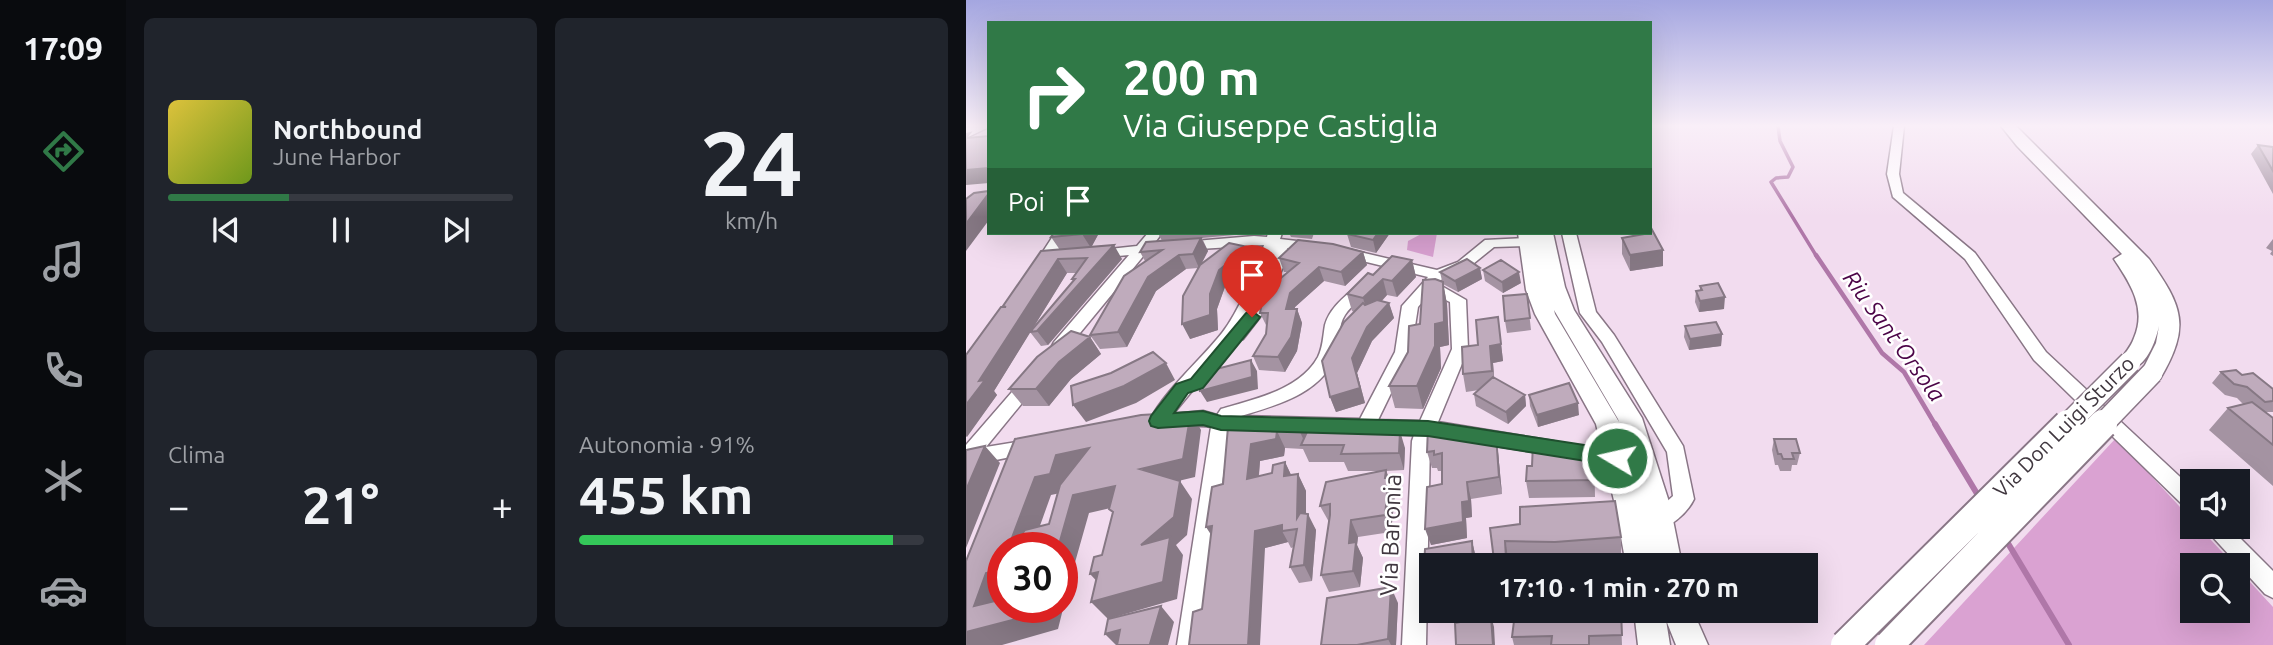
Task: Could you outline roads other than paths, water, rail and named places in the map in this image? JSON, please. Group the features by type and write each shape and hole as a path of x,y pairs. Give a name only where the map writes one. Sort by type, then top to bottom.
{"main road":[{"name":"Via Don Luigi Sturzo","path":"1889,645 2141,368 2150,319 2144,292 2136,277 2025,156"},
{"name":"Via Don Luigi Sturzo","path":"1844,645 2141,368 2164,356 2171,325 2169,311 2154,279 2142,263 2035,156"},
{"path":"1533,236 1564,310 1630,418 1666,553"},
{"path":"1533,236 1536,290 1545,314 1608,424 1637,553"},
{"path":"1654,645 1663,623"},
{"path":"1674,623 1685,645"},
{"path":"1676,623 1692,645"}],"street":[{"path":"1894,156 1892,180 1897,194 1970,256 2040,356 2180,490"},
{"path":"1033,276 1053,258 1061,235"},
{"path":"966,458 1153,235"},
{"path":"1569,235 1588,313 1608,339 1676,451 1684,499 1659,521"},
{"path":"1365,427 1403,352 1410,306 1433,281 1463,265 1486,238 1533,236"},
{"path":"1274,237 1283,252 1252,317 1197,383 1182,389 1151,423 1203,418 1221,423 1428,428 1617,458"},
{"path":"1086,255 1274,237 1388,262 1433,281"},
{"path":"1189,645 1221,423 1227,414 1265,402 1304,385 1326,358 1334,334 1335,318 1388,262"},
{"name":"Via Baronia","path":"1414,645 1421,441 1461,349 1458,300 1433,281"},
{"path":"966,458 1049,443"},
{"path":"1011,473 1021,449"},
{"path":"2227,539 2273,587"}],"waterway":[{"name":"Riu Sant'Orsola","path":"1788,156 1793,167 1788,177 1776,178 1771,182 1817,257"},
{"name":"Riu Sant'Orsola","path":"1816,255 1882,353 1904,372 1936,426"},
{"name":"Riu Sant'Orsola","path":"1935,424 1979,497"},
{"name":"Riu Sant'Orsola","path":"2006,540 2069,645"}]}
